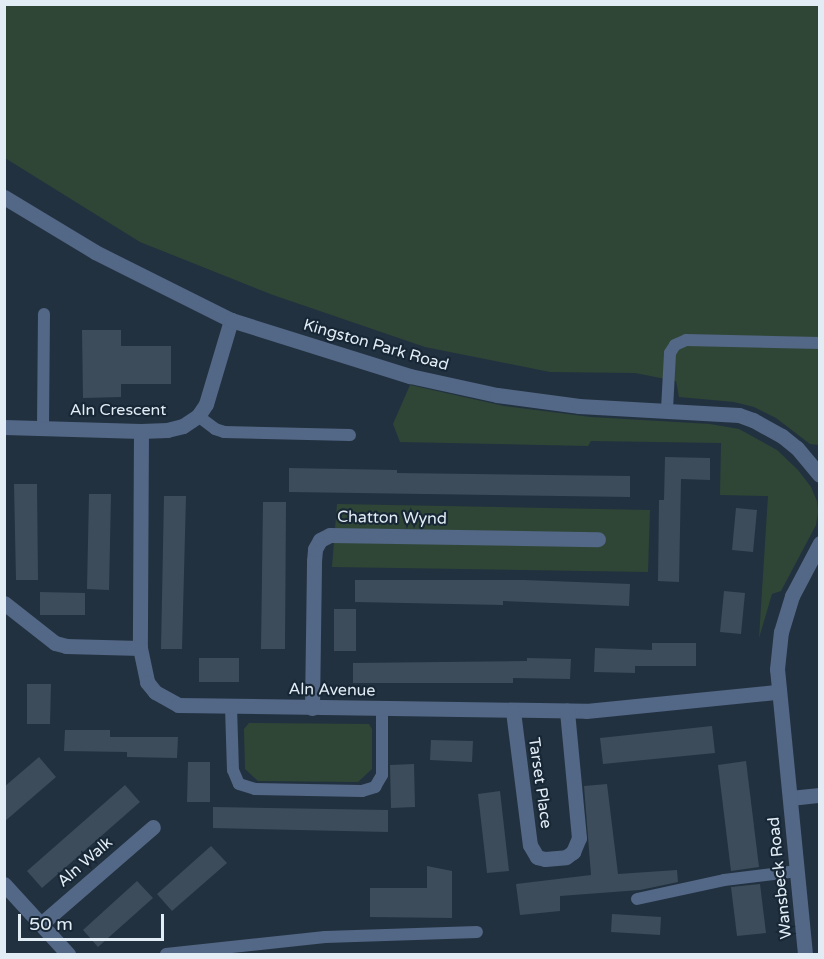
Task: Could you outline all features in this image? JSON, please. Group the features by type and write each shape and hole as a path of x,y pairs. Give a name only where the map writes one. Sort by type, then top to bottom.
{"street":[{"name":"Kingston Park Road","path":"4,197 95,252 231,320 410,376 497,394 579,406 718,412 753,420 797,448 819,475"},
{"path":"198,416 206,404 231,320"},
{"name":"Aln Crescent","path":"4,427 167,430 183,426 198,416"},
{"name":"Aln Avenue","path":"141,430 140,648 147,682 165,700 193,707 567,711 778,692"},
{"name":"Chatton Wynd","path":"312,708 314,561 315,549 320,540 330,535 598,540"},
{"name":"Wansbeck Road","path":"805,954 778,692 779,647 785,616 802,573 819,543"},
{"path":"4,603 55,643 66,646 140,648"},
{"name":"Tarset Place","path":"513,711 530,845 537,857 545,859 566,857 573,852 579,838 567,711"},
{"path":"790,798 819,795"},
{"name":"Aln Walk","path":"41,924 153,827"},
{"path":"4,884 68,954"}],"lane":[{"path":"43,427 44,314"},
{"path":"667,410 670,353 675,345 686,340 819,343"},
{"path":"198,416 215,429 224,432 350,435"},
{"path":"231,707 232,770 239,784 255,789 362,791 375,787 382,775 382,709"},
{"path":"637,899 724,880 797,871"},
{"path":"166,954 325,937 477,932"}],"green space":[{"path":"5,5 819,5 819,445 810,444 776,418 754,407 734,402 679,397 676,381 635,373 550,372 425,347 273,295 140,242 5,158"},
{"path":"410,385 504,406 591,417 710,424 739,429 777,450 798,470 811,487 817,501 818,512 816,525 781,591 772,594 759,638 768,496 720,495 721,443 591,441 588,446 400,442 393,424"},
{"path":"337,504 650,510 648,572 332,567"},
{"path":"249,723 369,724 372,729 372,769 358,782 258,781 245,769 244,729"}],"building":[{"path":"82,330 121,330 121,346 171,346 171,384 121,384 121,397 83,398"},
{"path":"665,457 710,458 710,480 681,479 679,582 658,581 659,500 664,500"},
{"path":"289,468 397,470 397,473 630,476 630,497 289,492"},
{"path":"14,484 37,484 38,580 16,580"},
{"path":"89,494 111,494 109,590 87,589"},
{"path":"164,496 186,496 182,649 161,649"},
{"path":"263,502 286,502 285,649 261,649"},
{"path":"736,508 757,510 753,552 732,550"},
{"path":"355,580 524,580 630,584 629,606 503,601 503,605 355,602"},
{"path":"724,591 745,593 741,634 720,632"},
{"path":"40,592 85,593 85,615 40,615"},
{"path":"334,609 356,609 356,651 334,651"},
{"path":"652,643 696,643 696,666 635,666 635,673 594,672 595,648 652,650"},
{"path":"199,658 239,658 239,682 199,682"},
{"path":"527,658 571,659 570,679 513,678 513,683 353,683 353,663 527,661"},
{"path":"27,684 51,684 50,724 27,724"},
{"path":"712,726 715,753 603,764 600,738"},
{"path":"65,730 110,730 110,737 178,737 177,758 127,757 127,752 64,751"},
{"path":"431,740 473,741 472,762 430,760"},
{"path":"39,757 56,777 4,822 4,787"},
{"path":"746,761 759,867 731,871 718,765"},
{"path":"188,762 210,762 210,802 187,802"},
{"path":"414,764 415,807 391,808 390,765"},
{"path":"607,784 618,874 677,870 678,882 640,890 560,896 560,911 520,915 516,884 591,875 584,786"},
{"path":"125,785 140,802 42,888 27,871"},
{"path":"500,791 509,871 487,873 478,794"},
{"path":"213,807 388,810 388,832 213,828"},
{"path":"211,846 227,863 172,911 157,894"},
{"path":"427,866 452,871 452,918 370,917 370,888 427,888"},
{"path":"137,881 153,898 98,947 83,930"},
{"path":"760,884 766,933 737,936 731,887"},
{"path":"612,914 661,917 660,935 611,932"}]}
